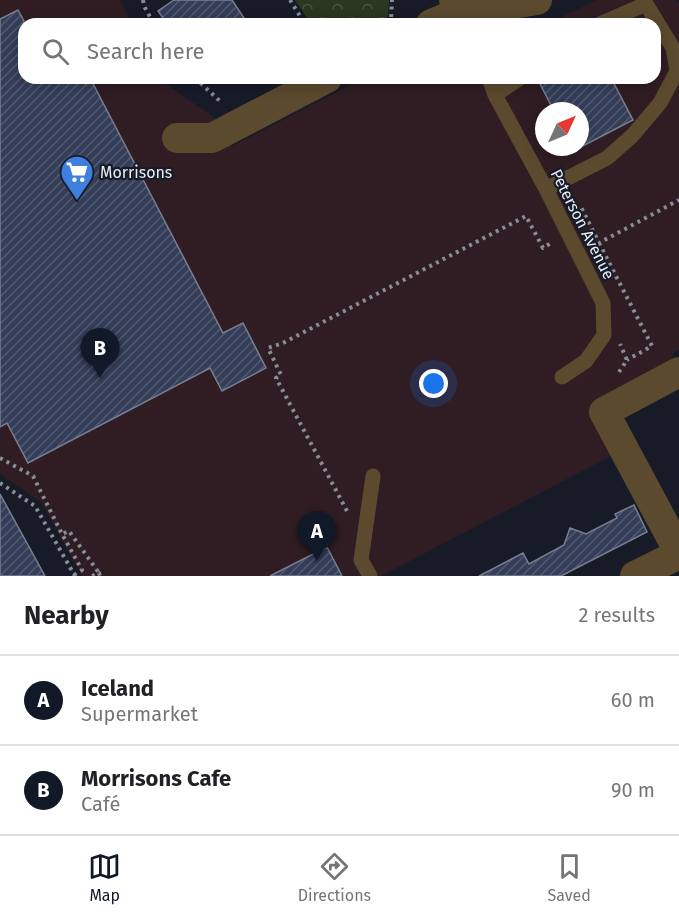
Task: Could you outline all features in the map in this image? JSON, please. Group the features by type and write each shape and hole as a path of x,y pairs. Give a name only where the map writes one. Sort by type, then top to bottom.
{"street":[{"path":"446,18 506,3 537,0"},
{"path":"177,138 212,138 316,84"},
{"path":"635,576 679,553 604,412 679,372"}],"lane":[{"path":"614,18 646,4 655,18"},
{"path":"546,189 607,158 632,136 660,103 677,71 673,48 661,28"},
{"name":"Peterson Avenue","path":"491,84 603,303 604,335 586,361 562,377"},
{"path":"495,95 511,84"},
{"path":"370,576 361,560 373,476"}],"path":[{"path":"143,0 151,18"},
{"path":"290,0 301,18"},
{"path":"391,18 392,0"},
{"path":"201,84 227,108 237,125"},
{"path":"599,243 679,200"},
{"path":"554,207 581,207 652,346 627,360"},
{"path":"367,517 346,510 276,378 281,375 268,348 283,343 526,216 543,248 551,243 547,234"},
{"path":"0,458 33,477 82,570 75,575 35,506 0,483"},
{"path":"62,534 69,531 99,574 92,576"}],"shaded area":[{"path":"0,0 120,0 129,18 18,18 18,84 166,84 216,119 232,146 352,84 661,84 661,18 560,18 597,0 676,0 679,2 679,350 675,352 666,368 590,409 615,454 381,576 82,576 41,502 0,474"}],"green space":[{"path":"295,0 389,0 386,18 307,18"}],"building":[{"path":"174,0 232,0 244,18 163,18 158,11"},
{"name":"Morrisons","path":"18,10 22,18 18,18 18,84 93,84 223,333 243,323 266,368 222,391 210,368 28,463 7,423 0,427 0,19"},
{"path":"540,84 614,84 633,120 589,143 589,102 549,102"},
{"path":"0,494 45,576 0,576"},
{"path":"634,505 647,532 561,576 479,576 523,553 529,564 564,545 570,528 586,534 617,518 615,514"},
{"path":"327,547 342,576 270,576"}],"place":[{"name":"Morrisons","path":"77,201"},
{"name":"Morrisons Cafe","path":"100,378"},
{"name":"Iceland","path":"317,561"}]}
